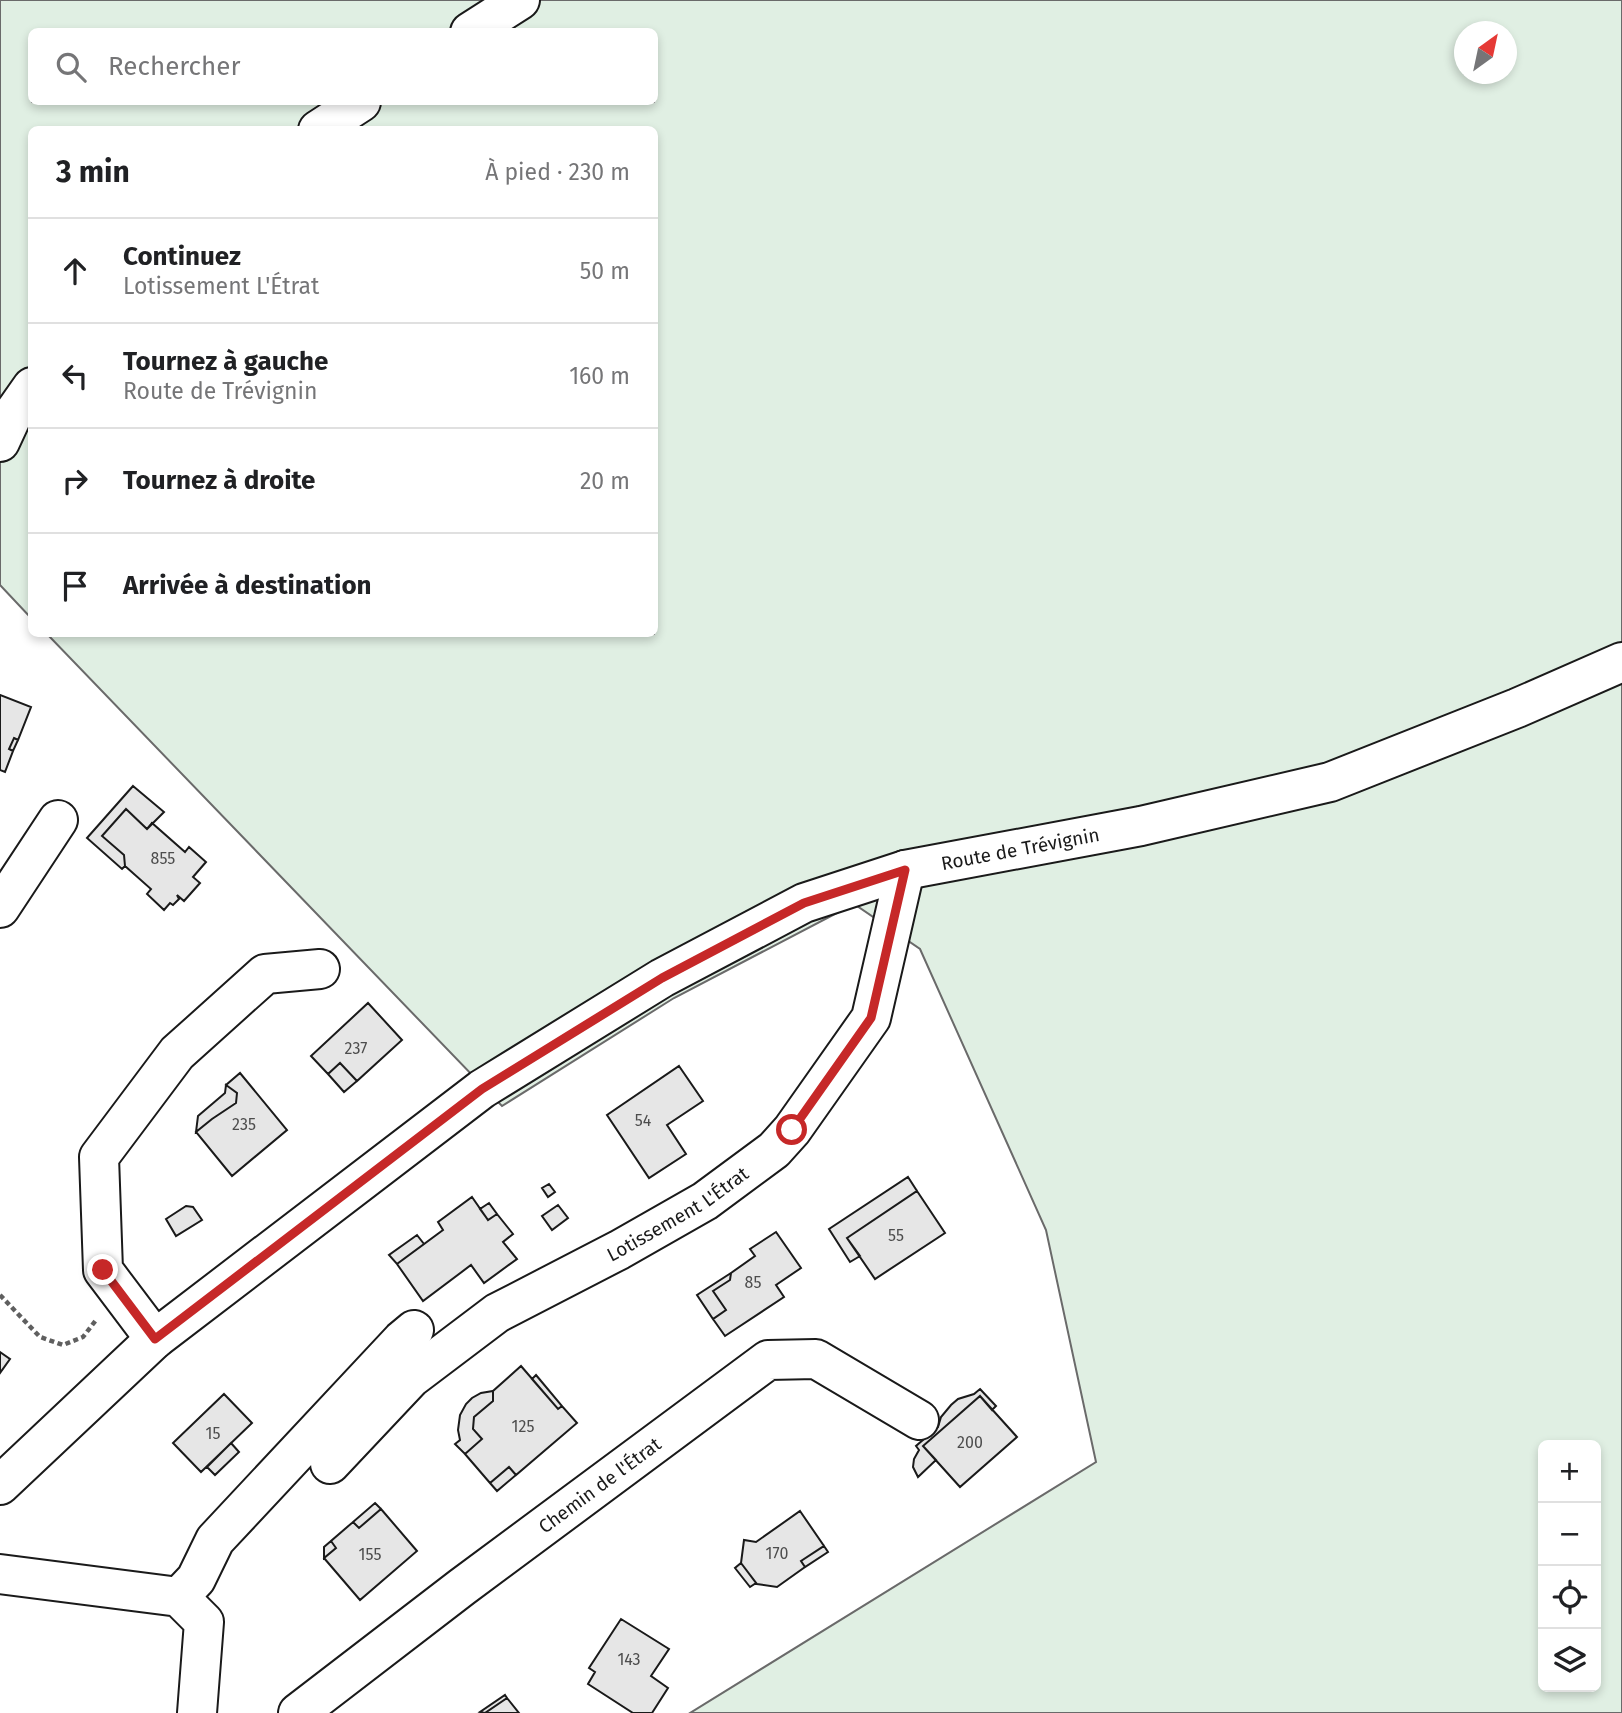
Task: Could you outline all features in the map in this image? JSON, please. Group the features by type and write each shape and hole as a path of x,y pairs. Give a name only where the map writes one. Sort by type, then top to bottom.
{"street":[{"path":"476,28 520,0"},
{"path":"324,126 356,105"},
{"path":"0,442 13,414 28,393"},
{"name":"Route de Trévignin","path":"0,1485 155,1339 493,1082 662,978 804,903 905,870 1141,826 1330,782 1517,708 1622,662"},
{"path":"0,908 58,820"},
{"name":"Lotissement L'Étrat","path":"330,1464 411,1378 497,1313 619,1250 705,1201 774,1150 792,1130 871,1018 905,870"},
{"path":"155,1339 103,1270 99,1157 177,1053 265,974 320,969"},
{"path":"179,1597 196,1579 215,1540 414,1330"},
{"name":"Chemin de l'Étrat","path":"298,1713 462,1587 768,1360 816,1359 919,1420"},
{"path":"0,1574 179,1597 204,1622 197,1713"}],"path":[{"path":"0,1295 40,1337 63,1345 83,1337 101,1312 121,1293"}],"green space":[{"path":"0,0 1622,0 1622,1713 690,1713 1096,1462 1046,1230 920,949 854,904 674,998 502,1106 50,637 658,637 658,126 28,126 28,615 0,585"}],"building":[{"path":"0,695 31,707 18,740 14,738 9,749 13,751 5,772 0,770"},
{"path":"14,738 18,740 13,751 9,749"},
{"path":"133,786 164,812 147,829 126,809 102,836 124,855 125,866 122,869 87,838"},
{"path":"126,809 147,829 152,823 185,852 189,847 206,862 193,877 200,883 184,901 177,895 179,899 164,910 147,894 151,889 125,866 124,855 102,836"},
{"path":"368,1003 402,1040 357,1081 340,1063 328,1074 311,1056"},
{"path":"340,1063 357,1081 344,1092 328,1074"},
{"path":"679,1066 703,1101 667,1125 686,1154 649,1178 607,1115"},
{"path":"240,1073 287,1130 232,1176 196,1132 236,1103 237,1093 226,1085"},
{"path":"226,1085 237,1093 236,1103 196,1132 198,1116 225,1093"},
{"path":"908,1177 917,1191 847,1238 860,1256 850,1262 829,1229"},
{"path":"549,1184 555,1192 548,1197 542,1188"},
{"path":"917,1191 945,1233 875,1279 847,1238"},
{"path":"472,1197 488,1220 497,1214 513,1234 503,1242 517,1259 484,1283 471,1265 423,1301 397,1264 443,1230 438,1222"},
{"path":"489,1203 497,1214 488,1220 480,1209"},
{"path":"558,1205 568,1218 552,1230 542,1216"},
{"path":"186,1206 193,1207 202,1220 176,1236 166,1219"},
{"path":"776,1232 801,1268 776,1285 784,1297 725,1336 713,1319 726,1310 713,1291 730,1280 731,1273 755,1256 750,1249"},
{"path":"417,1235 424,1244 397,1264 389,1255"},
{"path":"731,1273 730,1280 713,1291 726,1310 713,1319 697,1295"},
{"path":"0,1352 10,1359 0,1373"},
{"path":"521,1366 558,1409 562,1406 577,1423 516,1475 509,1467 490,1483 465,1454 482,1439 473,1429 474,1417 493,1401 493,1391"},
{"path":"536,1375 562,1406 558,1409 532,1379"},
{"path":"980,1389 996,1406 992,1410 980,1396 923,1446 936,1460 918,1477 913,1467 919,1450 916,1446 938,1427 941,1417 951,1405"},
{"path":"493,1391 493,1401 474,1417 473,1429 482,1439 465,1454 455,1444 460,1440 460,1415 472,1398"},
{"path":"224,1394 252,1423 201,1472 173,1443"},
{"path":"980,1396 1017,1437 960,1487 923,1446"},
{"path":"231,1443 239,1452 215,1475 207,1467"},
{"path":"509,1467 516,1475 497,1491 490,1483"},
{"path":"375,1503 381,1509 359,1528 353,1522"},
{"path":"381,1509 417,1551 360,1600 324,1558 336,1548 331,1541 353,1522 359,1528"},
{"path":"800,1511 824,1546 801,1561 805,1567 777,1587 757,1584 741,1563 744,1540 756,1542"},
{"path":"331,1541 336,1548 324,1558 324,1547"},
{"path":"824,1546 828,1552 805,1567 801,1561"},
{"path":"741,1563 756,1583 750,1587 735,1568"},
{"path":"621,1619 669,1649 651,1676 668,1688 652,1713 633,1713 588,1684 595,1672 589,1668"},
{"path":"505,1695 507,1698 485,1713 480,1712"},
{"path":"507,1698 519,1713 485,1713"}],"route":[{"path":"103,1270 155,1339 482,1089 662,978 804,903 905,870 871,1018 792,1130"}]}
